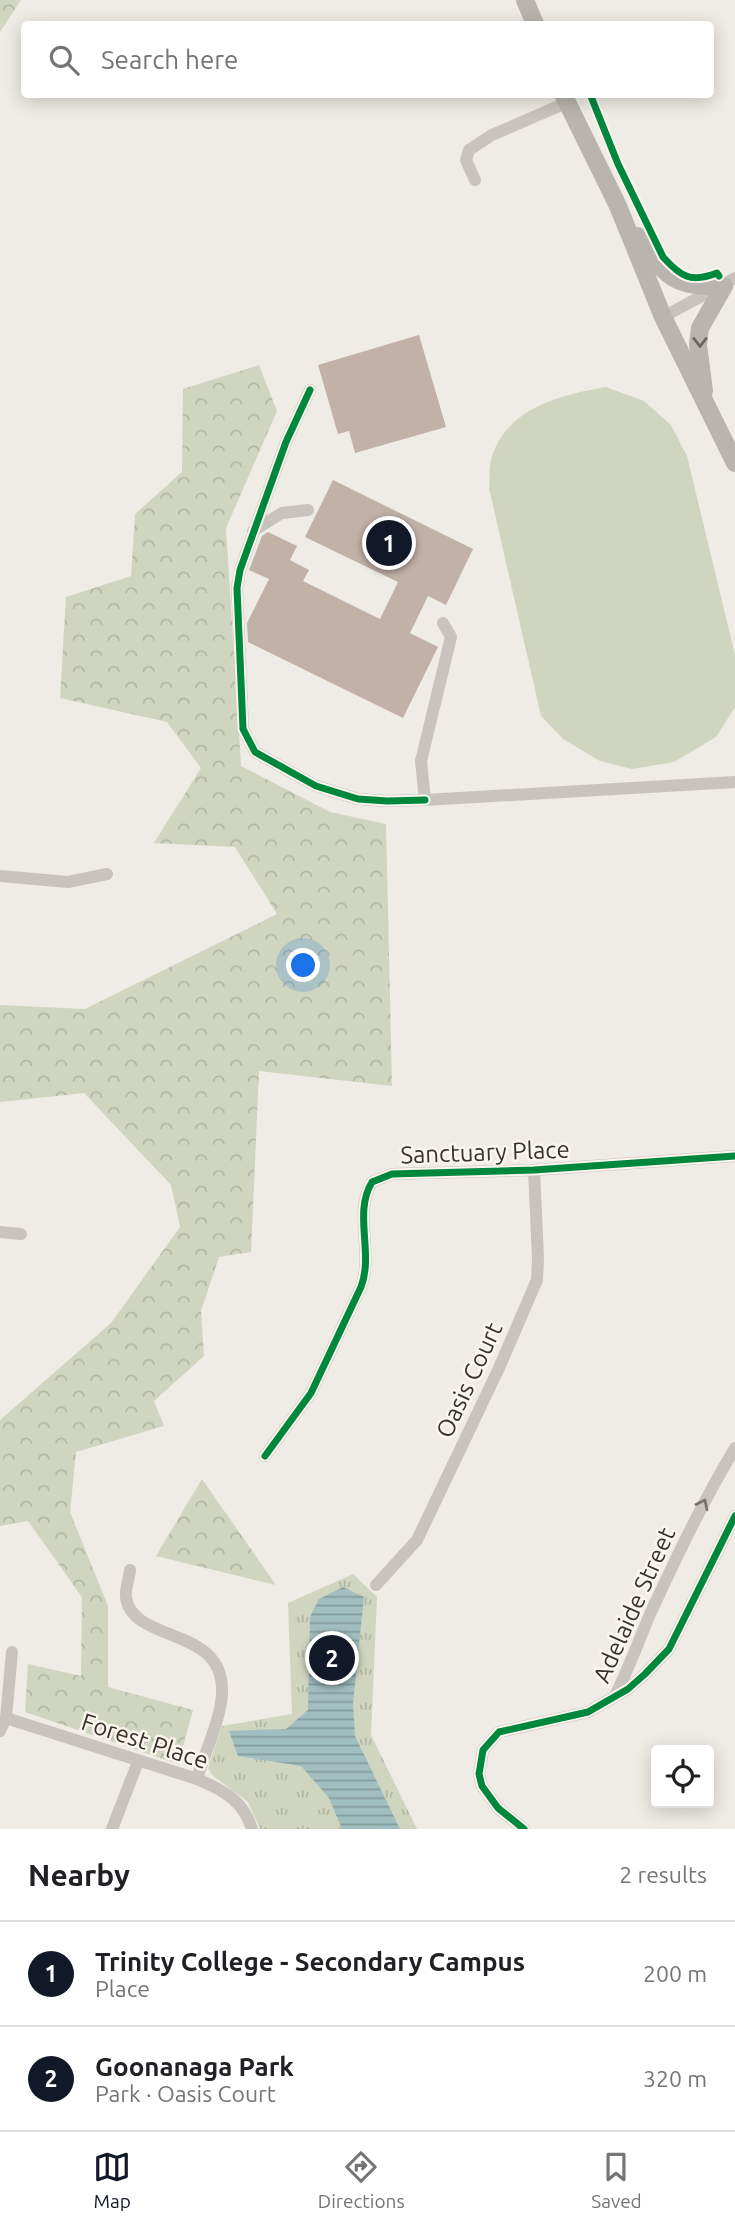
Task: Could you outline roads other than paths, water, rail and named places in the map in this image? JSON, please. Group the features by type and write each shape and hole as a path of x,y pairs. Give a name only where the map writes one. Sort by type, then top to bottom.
{"main road":[{"path":"525,0 534,21"},
{"path":"564,99 618,206 663,317 735,463"},
{"path":"618,206 668,276 685,285 730,282"},
{"path":"706,405 698,345 700,328 730,282"}],"street":[{"path":"475,180 466,160 469,150 492,135 564,99"},
{"path":"663,317 730,282"},
{"path":"310,390 286,442 252,532 237,589 243,729 255,752 316,786 358,799 387,801 735,782"},
{"path":"252,532 282,513 308,510"},
{"path":"425,800 421,761 451,637 443,623"},
{"path":"0,876 68,882 107,874"},
{"name":"Sanctuary Place","path":"265,1456 311,1393 361,1287 366,1272 363,1204 372,1182 392,1174 534,1170 735,1156"},
{"name":"Oasis Court","path":"376,1585 409,1550 421,1532 499,1368 537,1280 534,1170"},
{"path":"0,1232 21,1234"},
{"name":"Adelaide Street","path":"613,1699 706,1496 735,1448"},
{"name":"Adelaide Street","path":"613,1699 645,1674 669,1649 735,1516"},
{"path":"130,1570 126,1596 131,1610 138,1618 198,1646 213,1660 222,1681 220,1705 197,1779"},
{"path":"0,1731 6,1718 12,1653"},
{"path":"524,1829 498,1808 482,1786 479,1774 483,1750 499,1732 571,1717 588,1712 613,1699"},
{"name":"Forest Place","path":"6,1718 197,1779 222,1790 244,1809 252,1829"},
{"path":"112,1829 138,1762"}],"water":[{"path":"343,1587 364,1597 353,1703 355,1736 400,1829 342,1829 329,1798 301,1766 238,1756 229,1731 286,1729 308,1710 310,1617 319,1599"}],"place":[{"name":"Trinity College - Secondary Campus","path":"389,543"},
{"name":"Goonanaga Park","path":"332,1658"}]}
